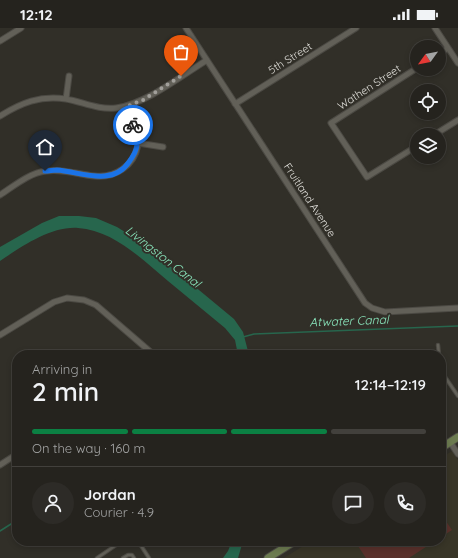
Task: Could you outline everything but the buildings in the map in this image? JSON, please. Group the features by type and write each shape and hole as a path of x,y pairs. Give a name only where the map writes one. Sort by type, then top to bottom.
{"main road":[{"path":"446,445 458,437"},
{"path":"268,558 287,546"}],"street":[{"path":"0,41 21,28"},
{"name":"Fruitland Avenue","path":"186,28 364,303 372,308 385,312 458,308"},
{"name":"5th Street","path":"235,104 355,28"},
{"path":"435,28 458,63"},
{"path":"0,116 25,102 46,98 66,99 99,108 128,106 143,100 206,60"},
{"name":"Wathen Street","path":"410,73 332,123 367,177 410,150"},
{"path":"66,99 69,76"},
{"path":"0,195 32,175 45,171 57,170 95,176 108,176 117,173 127,166 133,157 138,144 128,106"},
{"path":"445,128 458,120"},
{"path":"138,144 163,147"},
{"path":"0,335 54,302 67,298 84,300 96,305 148,350"},
{"path":"450,442 458,454"},
{"path":"0,465 12,457"}],"lane":[{"path":"438,346 438,350"},
{"path":"446,377 458,396"},
{"path":"97,558 115,546"},
{"path":"141,546 149,558"},
{"path":"123,558 130,554 134,558"}],"shaded area":[{"path":"59,216 79,216 96,218 117,227 141,242 234,319 243,332 248,350 237,350 235,340 225,328 127,247 103,234 78,228 57,230 37,238 0,261 0,247 42,223"},
{"path":"452,451 458,460 458,558 284,558 303,546 446,546 446,455"},
{"path":"446,521 452,530 446,534"},
{"path":"230,546 242,546 238,558 223,558"},
{"path":"358,546 427,546 409,558 366,558"}],"waterway":[{"name":"Atwater Canal","path":"243,337 254,334 458,326"},
{"path":"0,531 12,524"}],"way so far":[{"path":"133,125 128,106 143,100 181,76"}],"route":[{"path":"45,171 57,170 95,176 108,176 117,173 127,166 133,157 138,144 133,125"}],"water label":[{"name":"Livingston Canal","path":"163,257"}]}
